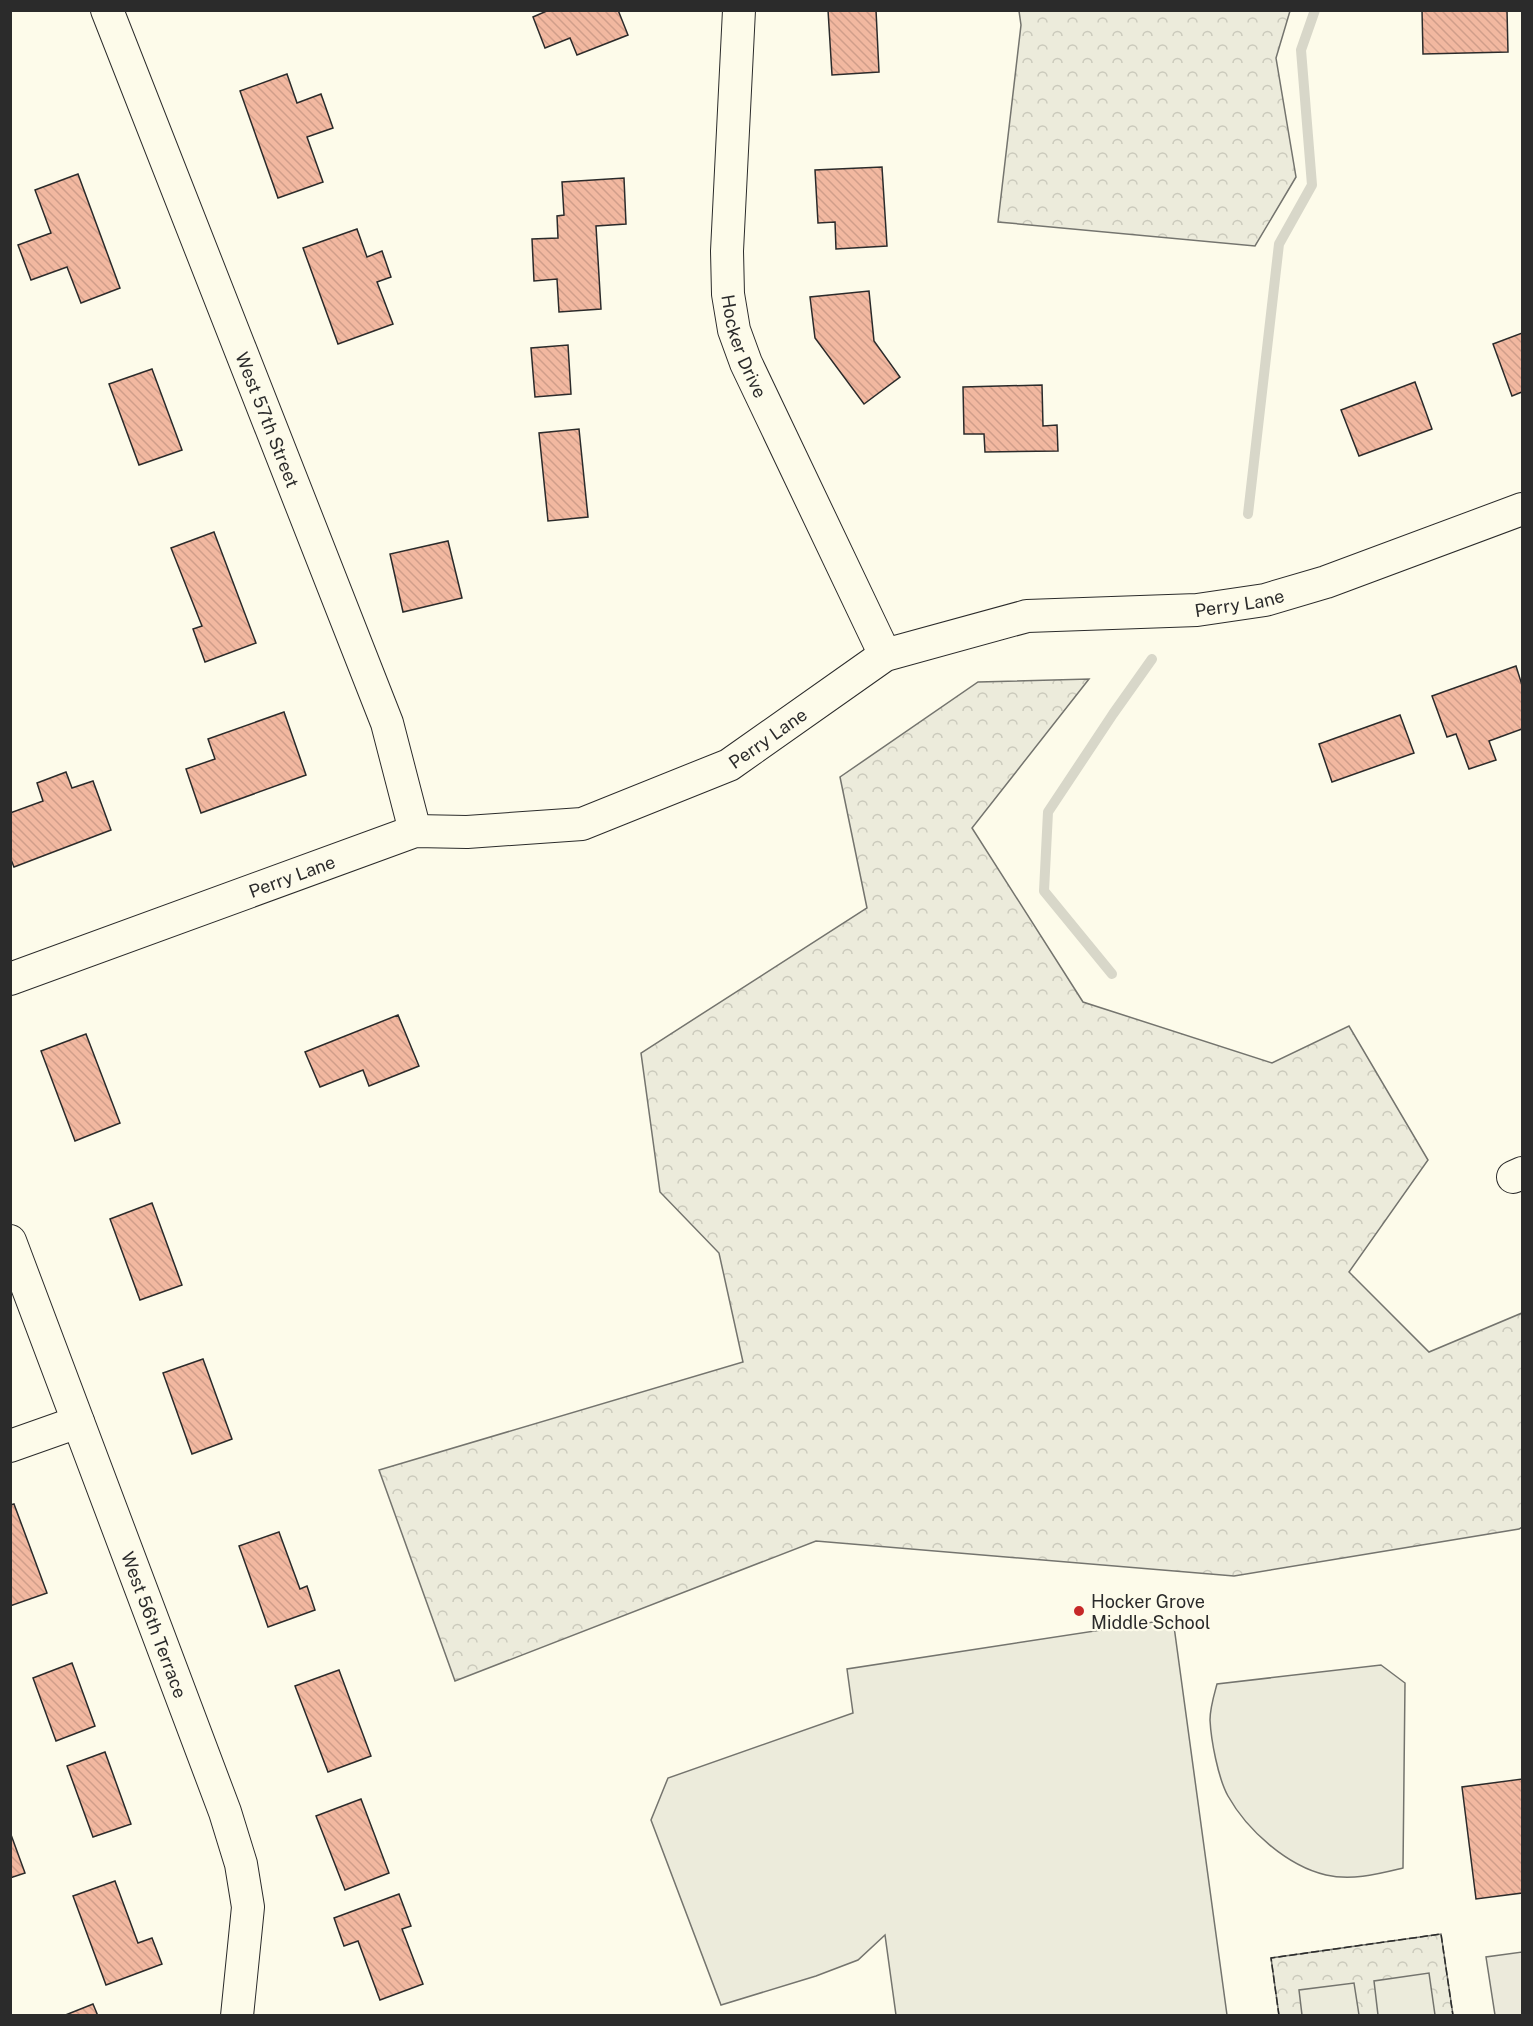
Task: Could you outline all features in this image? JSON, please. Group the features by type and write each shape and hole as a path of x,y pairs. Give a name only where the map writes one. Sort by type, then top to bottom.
{"street":[{"name":"West 57th Street","path":"107,10 387,723 416,831"},
{"name":"Hocker Drive","path":"739,10 727,251 728,294 734,330 746,363 885,655"},
{"name":"Perry Lane","path":"10,978 416,831 467,832 582,824 729,765 885,655 1027,616 1197,610 1265,600 1326,582 1522,509"},
{"name":"West 56th Terrace","path":"10,1241 225,1812 241,1864 248,1907 237,2016"},
{"path":"10,1446 78,1422"}],"green space":[{"path":"1019,11 1290,11 1276,58 1296,177 1255,246 998,222 1021,25"},
{"path":"1089,679 972,828 1083,1002 1272,1063 1349,1026 1428,1160 1349,1272 1429,1352 1522,1313 1522,1527 1234,1576 816,1541 455,1681 379,1470 743,1362 719,1253 660,1192 641,1053 867,908 840,777 978,682"},
{"path":"1173,1619 1227,2015 896,2015 885,1935 858,1960 816,1976 721,2005 651,1820 668,1778 853,1713 847,1669"},
{"path":"1381,1665 1405,1683 1403,1868 1355,1877 1326,1875 1297,1864 1283,1855 1257,1834 1236,1809 1224,1788 1218,1769 1210,1720 1211,1706 1217,1684"},
{"path":"1441,1934 1453,2015 1279,2015 1271,1958"},
{"path":"1429,1973 1435,2015 1378,2015 1374,1981"},
{"path":"1354,1983 1359,2015 1302,2015 1299,1990"}],"shaded area":[{"path":"1522,1952 1522,2015 1495,2015 1486,1957"}],"building":[{"path":"549,10 618,10 628,35 577,55 570,38 545,48 533,17"},
{"path":"828,10 876,10 879,72 832,75"},
{"path":"1422,10 1507,10 1508,52 1423,54"},
{"path":"287,74 297,103 321,94 333,128 307,137 323,182 278,198 240,91"},
{"path":"882,167 887,246 836,249 835,222 818,223 815,170"},
{"path":"78,174 120,288 81,303 67,267 31,280 18,245 51,233 35,190"},
{"path":"624,178 626,224 596,226 601,309 559,312 557,279 534,281 532,239 558,238 557,216 564,215 562,182"},
{"path":"357,229 367,257 382,251 391,277 377,282 393,324 338,344 303,248"},
{"path":"869,291 874,341 900,377 864,404 815,338 810,297"},
{"path":"1522,333 1522,392 1512,396 1493,344"},
{"path":"568,345 571,394 535,397 531,348"},
{"path":"152,369 182,450 139,465 109,384"},
{"path":"1415,382 1432,429 1359,456 1341,410"},
{"path":"1042,385 1043,426 1057,425 1058,451 985,452 984,434 964,434 963,387"},
{"path":"579,429 588,517 548,521 539,433"},
{"path":"214,532 256,643 205,662 193,629 202,626 171,548"},
{"path":"448,541 462,598 403,612 390,554"},
{"path":"1516,666 1522,685 1522,729 1489,741 1496,760 1469,769 1456,734 1447,737 1432,696"},
{"path":"284,712 306,775 201,813 186,769 215,759 208,739"},
{"path":"1400,715 1414,753 1332,782 1319,744"},
{"path":"66,772 72,788 93,781 111,830 14,867 10,857 10,813 43,801 37,783"},
{"path":"398,1015 419,1066 369,1086 363,1070 320,1087 305,1052"},
{"path":"86,1034 120,1123 75,1141 41,1051"},
{"path":"152,1203 182,1285 140,1300 110,1219"},
{"path":"203,1359 232,1439 192,1454 163,1373"},
{"path":"14,1504 47,1593 10,1606 10,1505"},
{"path":"279,1532 300,1589 307,1586 315,1610 268,1627 239,1546"},
{"path":"72,1663 95,1726 56,1741 33,1678"},
{"path":"339,1670 371,1756 328,1772 295,1686"},
{"path":"105,1752 131,1824 93,1837 67,1766"},
{"path":"1522,1779 1522,1893 1476,1899 1462,1787"},
{"path":"361,1799 389,1873 345,1890 316,1816"},
{"path":"10,1832 25,1873 10,1878"},
{"path":"115,1881 138,1943 152,1938 162,1964 106,1985 73,1896"},
{"path":"399,1894 411,1926 402,1929 423,1984 380,2000 358,1941 344,1946 334,1918"},
{"path":"93,2004 98,2016 63,2016"}],"waterway":[{"path":"1248,514 1279,244 1312,185 1301,50 1315,10"},
{"path":"1112,974 1044,891 1048,812 1152,659"}],"fence":[{"path":"1279,2016 1271,1958 1441,1934 1453,2016"}],"place":[{"name":"Hocker Grove Middle School","path":"1079,1611"}]}
